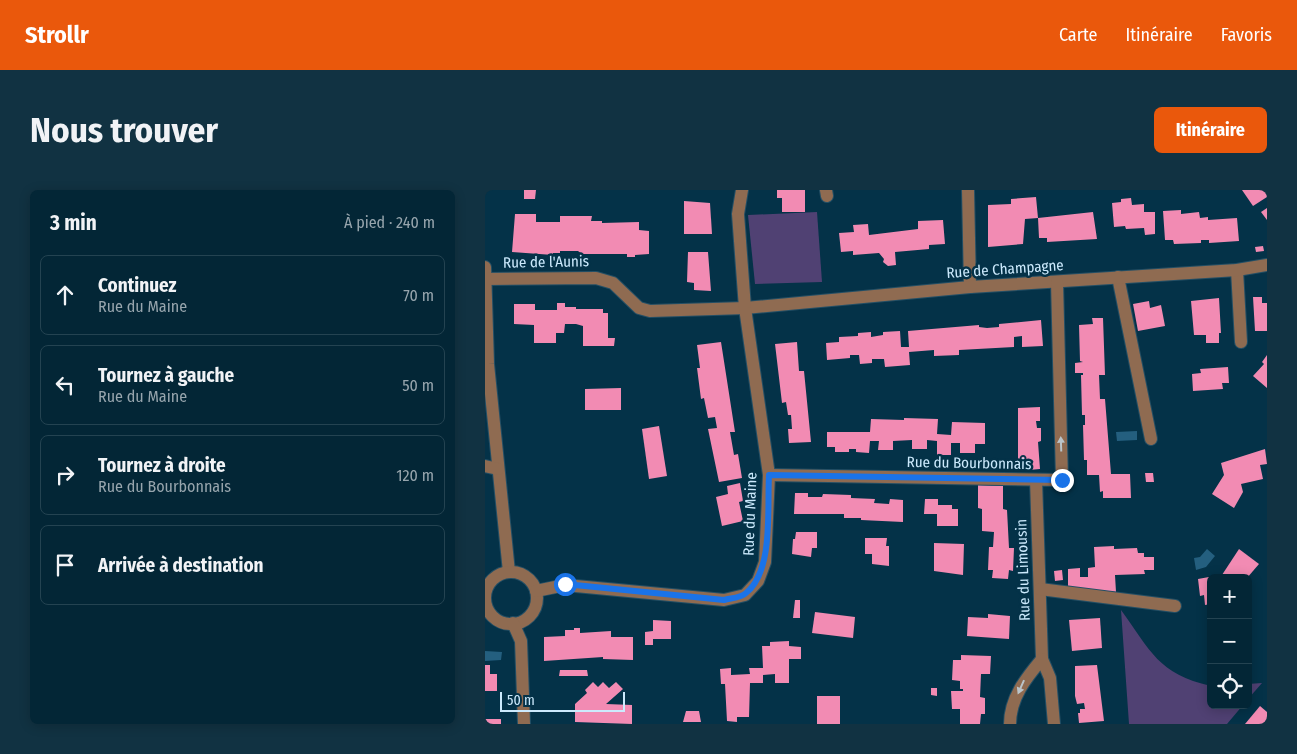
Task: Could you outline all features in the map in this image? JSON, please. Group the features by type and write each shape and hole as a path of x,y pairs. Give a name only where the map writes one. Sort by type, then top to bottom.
{"street":[{"name":"Rue du Maine","path":"536,591 565,584 724,600 745,595 758,581 765,562 769,475 745,308 737,214 742,190"},
{"path":"968,190 971,286"},
{"name":"Rue de Champagne","path":"745,308 971,286 1237,270 1267,265"},
{"path":"485,267 488,364 509,572"},
{"path":"1237,270 1241,342"},
{"name":"Rue de l'Aunis","path":"485,279 596,278 613,283 639,308 650,311 745,308"},
{"path":"1118,278 1151,439"},
{"name":"Rue du Bourbonnais","path":"769,475 1062,480 1057,282"},
{"path":"485,466 498,469"},
{"name":"Rue du Limousin","path":"1036,480 1042,659 1050,678 1054,724"},
{"path":"509,572 523,574 536,591 537,600 529,616 513,624 499,621 487,611 485,593 488,585 501,574 509,572"},
{"path":"1040,589 1175,606"},
{"path":"513,624 521,641 524,724"},
{"path":"1010,724 1010,712 1024,679 1042,659"}],"shaded area":[{"path":"817,212 822,282 755,284 748,215"},
{"path":"1121,610 1157,659 1179,675 1207,685 1207,709 1240,709 1227,724 1129,724"},
{"path":"1262,683 1252,694 1252,684"}],"water":[{"path":"1137,431 1137,440 1117,441 1116,432"},
{"path":"1207,549 1215,556 1206,567 1196,570 1194,558 1200,557"},
{"path":"485,651 502,652 501,660 485,661"}],"building":[{"path":"524,190 536,190 535,199 524,199"},
{"path":"777,190 805,190 805,212 782,212 782,198 777,198"},
{"path":"1242,190 1267,190 1267,197 1253,206"},
{"path":"1036,197 1038,218 1025,219 1023,244 988,247 988,205 1011,204 1011,199"},
{"path":"1131,198 1132,205 1144,204 1144,212 1155,212 1155,234 1145,235 1144,228 1126,229 1125,226 1114,227 1112,203 1121,202 1121,199"},
{"path":"684,201 710,203 712,234 684,234"},
{"path":"1267,208 1267,220 1261,212"},
{"path":"1181,210 1181,214 1199,212 1200,218 1208,217 1208,220 1237,218 1239,241 1209,243 1209,240 1201,240 1201,243 1174,244 1173,240 1165,240 1163,211"},
{"path":"1093,212 1097,239 1047,242 1047,238 1039,238 1038,218"},
{"path":"515,214 536,214 536,222 560,222 560,216 592,216 591,221 602,221 602,223 639,222 639,230 649,231 649,254 627,257 627,254 582,254 578,251 560,251 560,253 553,253 553,255 512,252"},
{"path":"943,220 945,244 929,245 929,249 895,252 896,265 888,266 883,262 884,259 879,253 853,255 853,251 841,252 839,233 854,232 853,225 868,224 869,235 918,229 918,221"},
{"path":"1263,246 1264,251 1256,252 1255,247"},
{"path":"688,252 708,252 711,291 694,290 694,283 687,282"},
{"path":"1253,297 1262,297 1262,303 1267,303 1267,331 1255,331"},
{"path":"1219,298 1221,333 1219,333 1219,343 1206,343 1206,335 1194,335 1191,301"},
{"path":"1149,301 1150,308 1161,305 1165,326 1138,331 1133,304"},
{"path":"557,303 565,303 565,307 576,307 576,309 603,309 603,313 608,313 608,338 615,338 614,346 583,346 583,326 576,324 565,324 564,333 556,333 556,343 534,343 534,325 514,324 514,304 535,304 535,310 557,310"},
{"path":"1092,318 1103,318 1105,375 1099,375 1100,399 1105,399 1111,474 1130,474 1131,498 1103,498 1103,491 1100,492 1099,475 1087,475 1087,460 1084,460 1083,425 1085,425 1085,415 1082,415 1081,375 1083,373 1075,373 1075,363 1083,362 1080,361 1079,325 1093,324"},
{"path":"1041,320 1043,346 1022,347 1022,336 1014,337 1014,347 959,350 959,355 934,356 934,350 909,352 910,365 885,367 884,359 872,359 872,363 860,364 859,355 850,355 850,358 827,360 826,343 839,342 839,337 858,336 858,333 871,332 871,337 883,335 883,332 900,331 901,347 909,347 908,331 979,325 979,327 987,328 999,327 999,324"},
{"path":"721,342 735,432 730,432 734,455 738,454 742,478 719,482 708,429 717,428 715,417 708,418 704,398 701,399 697,368 700,368 697,345"},
{"path":"797,342 799,371 804,371 811,442 789,443 788,429 792,429 791,415 788,415 786,402 782,403 775,344"},
{"path":"1267,355 1267,388 1253,376 1264,364 1262,362"},
{"path":"1228,367 1229,383 1222,383 1223,389 1193,391 1192,374 1201,373 1200,369"},
{"path":"621,388 621,410 585,410 585,389"},
{"path":"1040,407 1040,421 1036,421 1037,428 1041,428 1041,441 1038,442 1040,469 1018,471 1018,408"},
{"path":"904,418 938,419 937,434 951,435 952,422 985,423 985,444 975,444 975,453 960,453 960,443 951,443 951,455 937,455 937,441 927,440 927,449 912,449 912,440 893,441 893,450 878,450 879,441 870,441 869,453 856,452 856,449 849,449 849,452 835,452 835,447 827,447 827,432 870,432 871,419 904,420"},
{"path":"659,426 667,476 649,479 642,429"},
{"path":"1265,449 1267,464 1260,465 1263,479 1241,484 1243,492 1234,508 1212,494 1224,475 1221,463"},
{"path":"1145,473 1153,473 1154,482 1146,482"},
{"path":"740,483 743,501 739,502 743,521 722,526 716,497 728,494 727,486"},
{"path":"978,485 1003,486 1003,509 1007,510 1009,548 1014,548 1013,571 1009,570 1008,579 992,578 993,570 988,570 989,547 993,547 994,532 982,531 982,509 978,508"},
{"path":"795,493 808,493 808,497 822,497 823,494 851,495 851,498 875,499 874,503 889,504 890,499 903,500 903,522 844,518 844,514 794,514"},
{"path":"925,499 938,499 938,505 952,505 952,509 958,509 958,526 937,526 937,514 924,514"},
{"path":"796,532 817,532 817,548 812,548 811,557 792,554 793,539 795,539"},
{"path":"865,538 887,538 886,546 889,546 889,566 872,564 872,554 865,554"},
{"path":"934,543 964,544 963,575 934,571"},
{"path":"1114,546 1114,549 1137,548 1138,553 1144,553 1144,557 1154,557 1154,570 1144,570 1145,574 1115,575 1116,592 1068,587 1068,569 1080,568 1080,577 1088,577 1088,568 1095,567 1094,547"},
{"path":"1239,549 1259,564 1250,574 1223,574"},
{"path":"1062,570 1063,580 1055,581 1054,571"},
{"path":"1207,577 1207,605 1205,605 1204,595 1200,596 1198,579"},
{"path":"795,600 800,600 800,618 793,618"},
{"path":"815,612 855,617 853,638 812,633"},
{"path":"988,614 1010,616 1009,639 967,636 968,617 988,618"},
{"path":"1100,618 1102,648 1072,651 1069,620"},
{"path":"653,620 671,621 671,639 653,639 653,645 645,645 645,632 653,631"},
{"path":"574,628 580,628 580,633 611,631 611,637 633,637 633,660 603,659 603,657 544,661 544,637 565,636 565,630 574,630"},
{"path":"789,641 789,646 801,647 801,659 789,659 789,683 775,683 775,674 763,675 763,683 750,683 749,717 737,717 737,722 727,721 725,684 721,684 720,669 731,668 731,675 750,674 749,668 763,668 762,646 770,646 770,642"},
{"path":"961,655 991,656 990,674 981,674 980,697 985,698 985,714 981,714 980,724 960,724 960,709 952,709 951,691 963,691 963,689 960,689 960,681 952,680 953,660 961,660"},
{"path":"485,665 490,665 490,674 497,674 497,691 485,691"},
{"path":"1097,665 1104,721 1079,723 1078,713 1080,713 1080,709 1085,709 1084,703 1077,704 1075,696 1075,666"},
{"path":"560,670 587,670 588,676 559,676"},
{"path":"593,682 598,687 603,682 609,688 616,682 623,689 606,704 632,705 632,724 575,722 575,704 587,693 585,690"},
{"path":"931,688 937,688 937,696 931,695"},
{"path":"817,696 840,696 840,724 817,724"},
{"path":"1260,706 1267,712 1267,724 1245,724"},
{"path":"686,711 699,711 701,722 683,722"},
{"path":"485,719 501,719 501,724 485,724"}],"route":[{"path":"565,584 724,600 745,595 758,581 765,562 769,475 1062,480"}]}
